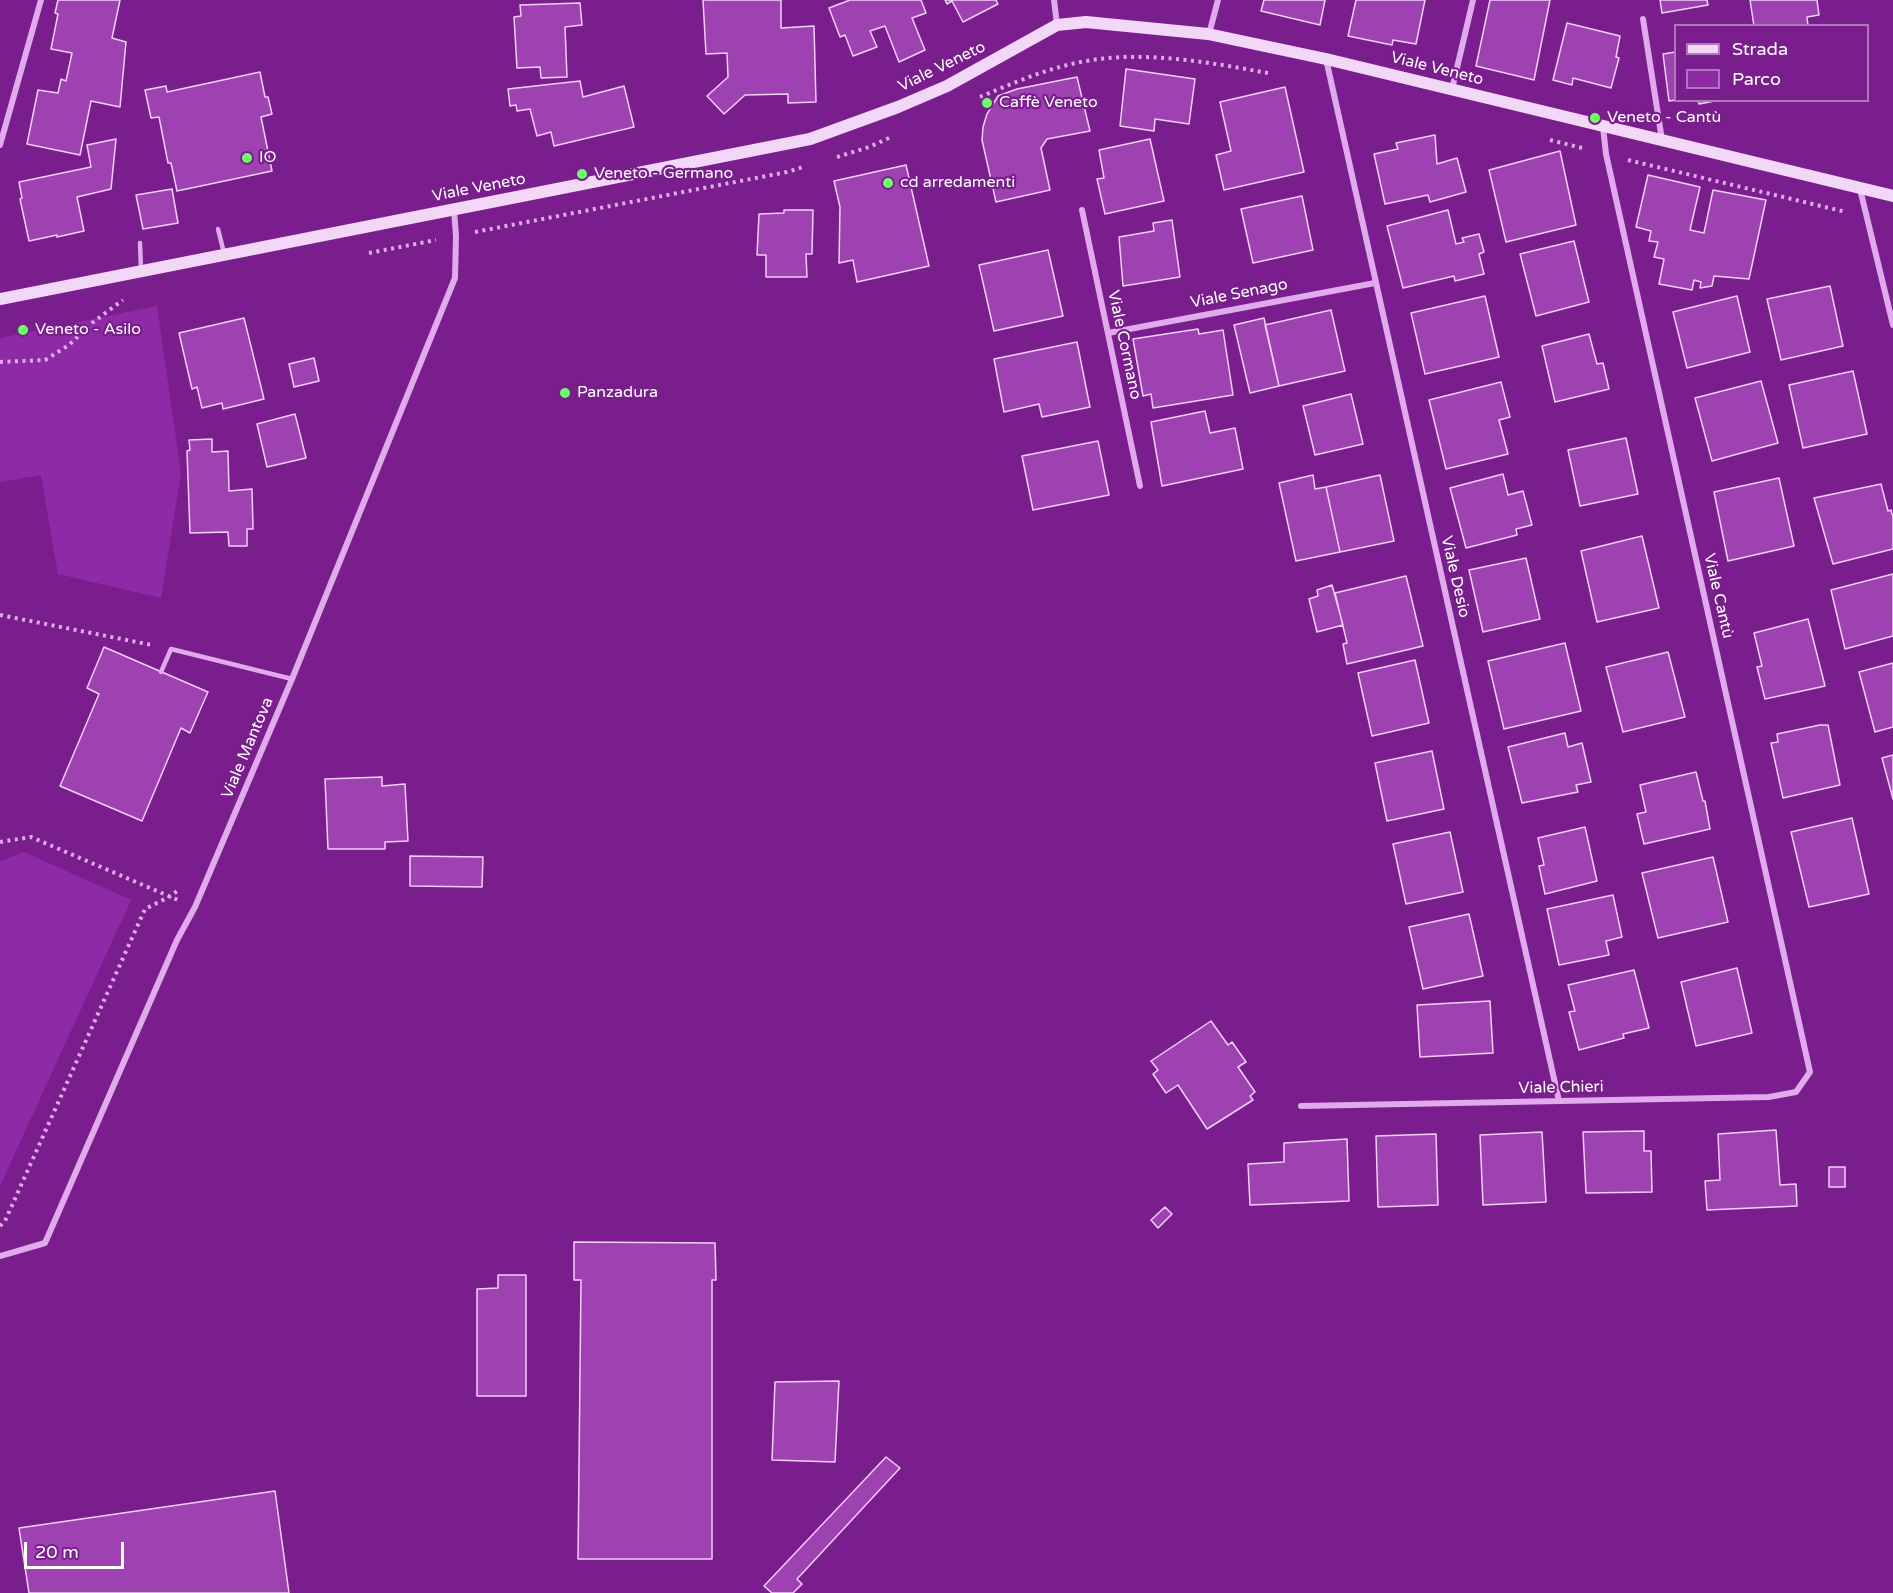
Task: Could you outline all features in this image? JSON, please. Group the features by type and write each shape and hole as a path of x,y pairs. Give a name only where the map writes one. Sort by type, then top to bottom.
{"main road":[{"name":"Viale Veneto","path":"0,299 810,138 898,107 947,86 1057,25 1086,21 1208,34 1326,58 1893,196"}],"street":[{"path":"0,145 41,0"},
{"path":"1054,0 1057,25"},
{"path":"1208,34 1218,0"},
{"path":"1452,90 1473,0"},
{"path":"1643,19 1662,140"},
{"name":"Viale Desio","path":"1326,58 1559,1101"},
{"name":"Viale Cantù","path":"1603,126 1606,154 1810,1072"},
{"path":"1860,188 1893,326"},
{"name":"Viale Mantova","path":"0,1256 45,1243 177,940 195,907 292,679 455,278 454,210"},
{"name":"Viale Cormano","path":"1082,210 1140,486"},
{"name":"Viale Senago","path":"1108,333 1375,283"},
{"name":"Viale Chieri","path":"1301,1106 1769,1097 1796,1092 1810,1072"}],"lane":[{"path":"218,229 224,255"},
{"path":"140,243 141,271"},
{"path":"161,672 171,649 292,679"}],"path":[{"path":"975,99 1042,72 1078,62 1136,56 1206,62 1274,74"},
{"path":"828,159 869,147 897,134"},
{"path":"1549,140 1868,217"},
{"path":"365,254 808,166"},
{"path":"434,240 437,250"},
{"path":"0,362 45,360 69,345 92,323 124,299"},
{"path":"0,615 171,649"},
{"path":"0,842 31,837 195,907"},
{"path":"0,1226 5,1221 145,909 170,897 182,887"}],"green space":[{"path":"157,306 181,473 161,598 58,574 41,475 0,482 0,338"},
{"path":"24,852 131,900 0,1186 0,861"}],"building":[{"path":"58,0 120,0 112,38 126,42 120,107 91,101 80,155 27,144 38,90 58,93 61,79 66,81 72,53 51,49 58,14 55,13"},
{"path":"703,0 781,0 781,28 814,26 816,102 788,103 788,94 745,95 724,114 707,96 728,77 727,53 706,54"},
{"path":"850,0 921,0 926,13 912,18 925,50 899,62 885,26 870,31 877,47 853,56 845,35 840,37 829,8"},
{"path":"945,0 996,0 998,4 963,22 952,1 947,4"},
{"path":"1264,0 1325,0 1320,25 1261,11"},
{"path":"1356,0 1425,0 1416,44 1393,40 1392,45 1348,36"},
{"path":"1490,0 1550,0 1534,80 1476,66"},
{"path":"1660,0 1707,0 1708,5 1662,13"},
{"path":"1750,0 1817,0 1819,15 1807,17 1808,24 1754,24"},
{"path":"580,3 582,25 565,27 567,77 541,78 540,67 517,68 514,17 521,16 520,5"},
{"path":"1567,23 1620,36 1616,57 1619,58 1611,88 1573,78 1572,85 1553,80"},
{"path":"1674,52 1674,100 1669,101 1663,54"},
{"path":"1126,69 1195,79 1189,124 1155,119 1154,131 1120,126"},
{"path":"260,72 265,97 268,97 272,114 261,117 272,171 177,191 171,163 168,163 159,117 151,118 145,90 166,86 167,92"},
{"path":"1077,77 1090,131 1047,139 1041,148 1050,190 996,202 982,140 987,114 998,96 1017,89"},
{"path":"580,81 583,97 624,86 634,127 554,146 551,132 537,136 530,109 517,111 516,105 510,106 508,89"},
{"path":"1285,87 1304,172 1224,190 1216,155 1231,151 1220,102"},
{"path":"1435,135 1437,164 1457,158 1466,192 1430,202 1428,195 1385,204 1374,154 1398,149 1396,143"},
{"path":"116,139 111,189 77,197 84,231 29,241 20,199 22,198 19,182 91,167 87,145"},
{"path":"1150,139 1164,201 1105,214 1097,179 1104,178 1099,150"},
{"path":"1560,151 1576,225 1506,242 1489,170"},
{"path":"906,165 929,266 857,282 853,260 839,263 840,207 834,181"},
{"path":"1648,175 1700,187 1690,230 1704,233 1713,190 1766,200 1749,279 1714,276 1712,286 1700,288 1701,282 1694,280 1692,290 1659,284 1664,259 1654,257 1658,242 1649,241 1651,231 1636,227"},
{"path":"172,189 178,223 143,229 136,195"},
{"path":"1302,196 1313,250 1253,263 1241,209"},
{"path":"784,210 813,210 812,254 806,254 807,277 766,277 766,255 757,255 759,214 784,213"},
{"path":"1448,210 1456,244 1464,242 1462,238 1479,234 1484,252 1479,254 1484,274 1455,281 1454,276 1403,288 1387,226"},
{"path":"1172,220 1180,277 1123,286 1119,237 1154,231 1153,223"},
{"path":"1574,241 1589,302 1536,316 1520,254"},
{"path":"1048,250 1063,316 994,331 979,265"},
{"path":"1830,286 1843,346 1781,360 1767,299"},
{"path":"1485,296 1499,357 1425,374 1411,313"},
{"path":"1737,296 1750,352 1687,368 1673,312"},
{"path":"1331,310 1345,371 1279,386 1265,325"},
{"path":"244,318 264,399 223,409 222,403 202,408 197,387 192,389 179,333"},
{"path":"1264,318 1279,386 1250,393 1234,325"},
{"path":"1198,329 1199,334 1223,330 1233,395 1153,408 1151,394 1143,396 1133,339"},
{"path":"1589,334 1597,364 1603,363 1609,389 1555,402 1542,346"},
{"path":"1077,342 1090,407 1042,417 1039,404 1004,412 994,359"},
{"path":"314,358 319,381 294,387 289,364"},
{"path":"1853,371 1867,434 1803,448 1789,385"},
{"path":"1761,381 1778,443 1712,461 1695,398"},
{"path":"1501,382 1510,417 1499,420 1508,454 1446,469 1429,400"},
{"path":"1351,394 1363,444 1315,455 1303,406"},
{"path":"1205,411 1210,433 1235,428 1243,469 1162,486 1151,422"},
{"path":"295,414 306,458 267,467 257,424"},
{"path":"1626,438 1638,494 1580,506 1568,450"},
{"path":"212,439 212,452 228,451 229,491 252,489 253,529 247,529 247,546 229,546 228,532 190,533 187,451 190,450 189,440"},
{"path":"1098,441 1109,495 1033,510 1022,456"},
{"path":"1503,474 1508,495 1523,491 1532,525 1516,529 1517,535 1466,548 1450,488"},
{"path":"1313,475 1315,489 1326,487 1340,552 1296,561 1279,483"},
{"path":"1380,475 1394,541 1340,552 1326,487"},
{"path":"1779,478 1794,546 1728,561 1714,492"},
{"path":"1881,484 1888,511 1891,510 1893,517 1893,549 1833,564 1814,498"},
{"path":"1642,536 1659,608 1597,622 1581,551"},
{"path":"1526,558 1540,619 1483,632 1469,570"},
{"path":"1893,574 1893,636 1845,649 1831,590"},
{"path":"1406,576 1423,646 1347,664 1343,644 1347,643 1335,593"},
{"path":"1332,585 1343,625 1317,632 1309,599 1318,596 1317,590"},
{"path":"1808,619 1825,686 1765,699 1757,667 1762,666 1754,633"},
{"path":"1565,643 1581,711 1504,729 1488,661"},
{"path":"104,647 208,692 190,733 181,728 142,821 60,786 99,694 87,688"},
{"path":"1668,652 1685,717 1623,732 1606,667"},
{"path":"1415,660 1429,723 1372,736 1358,673"},
{"path":"1893,663 1893,727 1875,732 1859,672"},
{"path":"1828,725 1840,785 1783,798 1771,743 1778,742 1777,734"},
{"path":"1565,733 1568,747 1582,743 1591,782 1576,785 1578,792 1522,803 1508,747"},
{"path":"1432,751 1444,809 1387,821 1375,763"},
{"path":"1893,755 1893,799 1882,758"},
{"path":"1696,772 1703,801 1705,801 1710,829 1644,844 1637,814 1646,812 1640,785"},
{"path":"382,777 382,786 405,784 408,841 385,842 385,849 328,849 325,779"},
{"path":"1852,818 1869,894 1809,907 1791,832"},
{"path":"1585,827 1597,881 1545,894 1539,866 1544,865 1538,838"},
{"path":"1450,832 1463,892 1406,904 1393,844"},
{"path":"410,856 483,857 482,887 410,886"},
{"path":"1713,857 1728,922 1658,938 1642,873"},
{"path":"1613,895 1622,937 1606,941 1609,955 1559,965 1547,909"},
{"path":"1469,914 1483,976 1423,989 1409,927"},
{"path":"1737,968 1752,1033 1696,1046 1681,982"},
{"path":"1634,970 1649,1028 1623,1034 1624,1038 1579,1050 1569,1012 1575,1011 1568,985"},
{"path":"1490,1001 1493,1053 1420,1057 1417,1005"},
{"path":"1211,1021 1228,1045 1232,1042 1246,1062 1238,1067 1255,1092 1250,1096 1253,1100 1207,1129 1178,1085 1166,1093 1153,1074 1158,1070 1151,1061"},
{"path":"1776,1130 1780,1185 1796,1184 1797,1206 1707,1210 1705,1181 1720,1180 1718,1134"},
{"path":"1644,1131 1644,1151 1651,1151 1652,1192 1586,1193 1583,1132"},
{"path":"1542,1132 1546,1202 1483,1205 1480,1135"},
{"path":"1436,1134 1438,1205 1378,1207 1376,1136"},
{"path":"1347,1139 1349,1201 1250,1205 1248,1164 1284,1162 1284,1143"},
{"path":"1829,1167 1845,1167 1845,1187 1829,1187"},
{"path":"1165,1207 1172,1214 1158,1228 1151,1220"},
{"path":"574,1242 715,1243 716,1280 712,1280 712,1559 578,1559 581,1280 574,1280"},
{"path":"498,1275 526,1275 526,1396 477,1396 477,1289 498,1288"},
{"path":"839,1381 835,1462 772,1460 775,1382"},
{"path":"886,1457 900,1468 797,1579 802,1584 793,1593 772,1593 764,1586"},
{"path":"275,1491 289,1593 29,1593 19,1528"}],"place":[{"name":"Caffè Veneto","path":"987,103"},
{"name":"Veneto - Cantù","path":"1595,118"},
{"name":"IO","path":"247,158"},
{"name":"Veneto - Germano","path":"582,174"},
{"name":"cd arredamenti","path":"888,183"},
{"name":"Veneto - Asilo","path":"23,330"},
{"name":"Panzadura","path":"565,393"}]}
